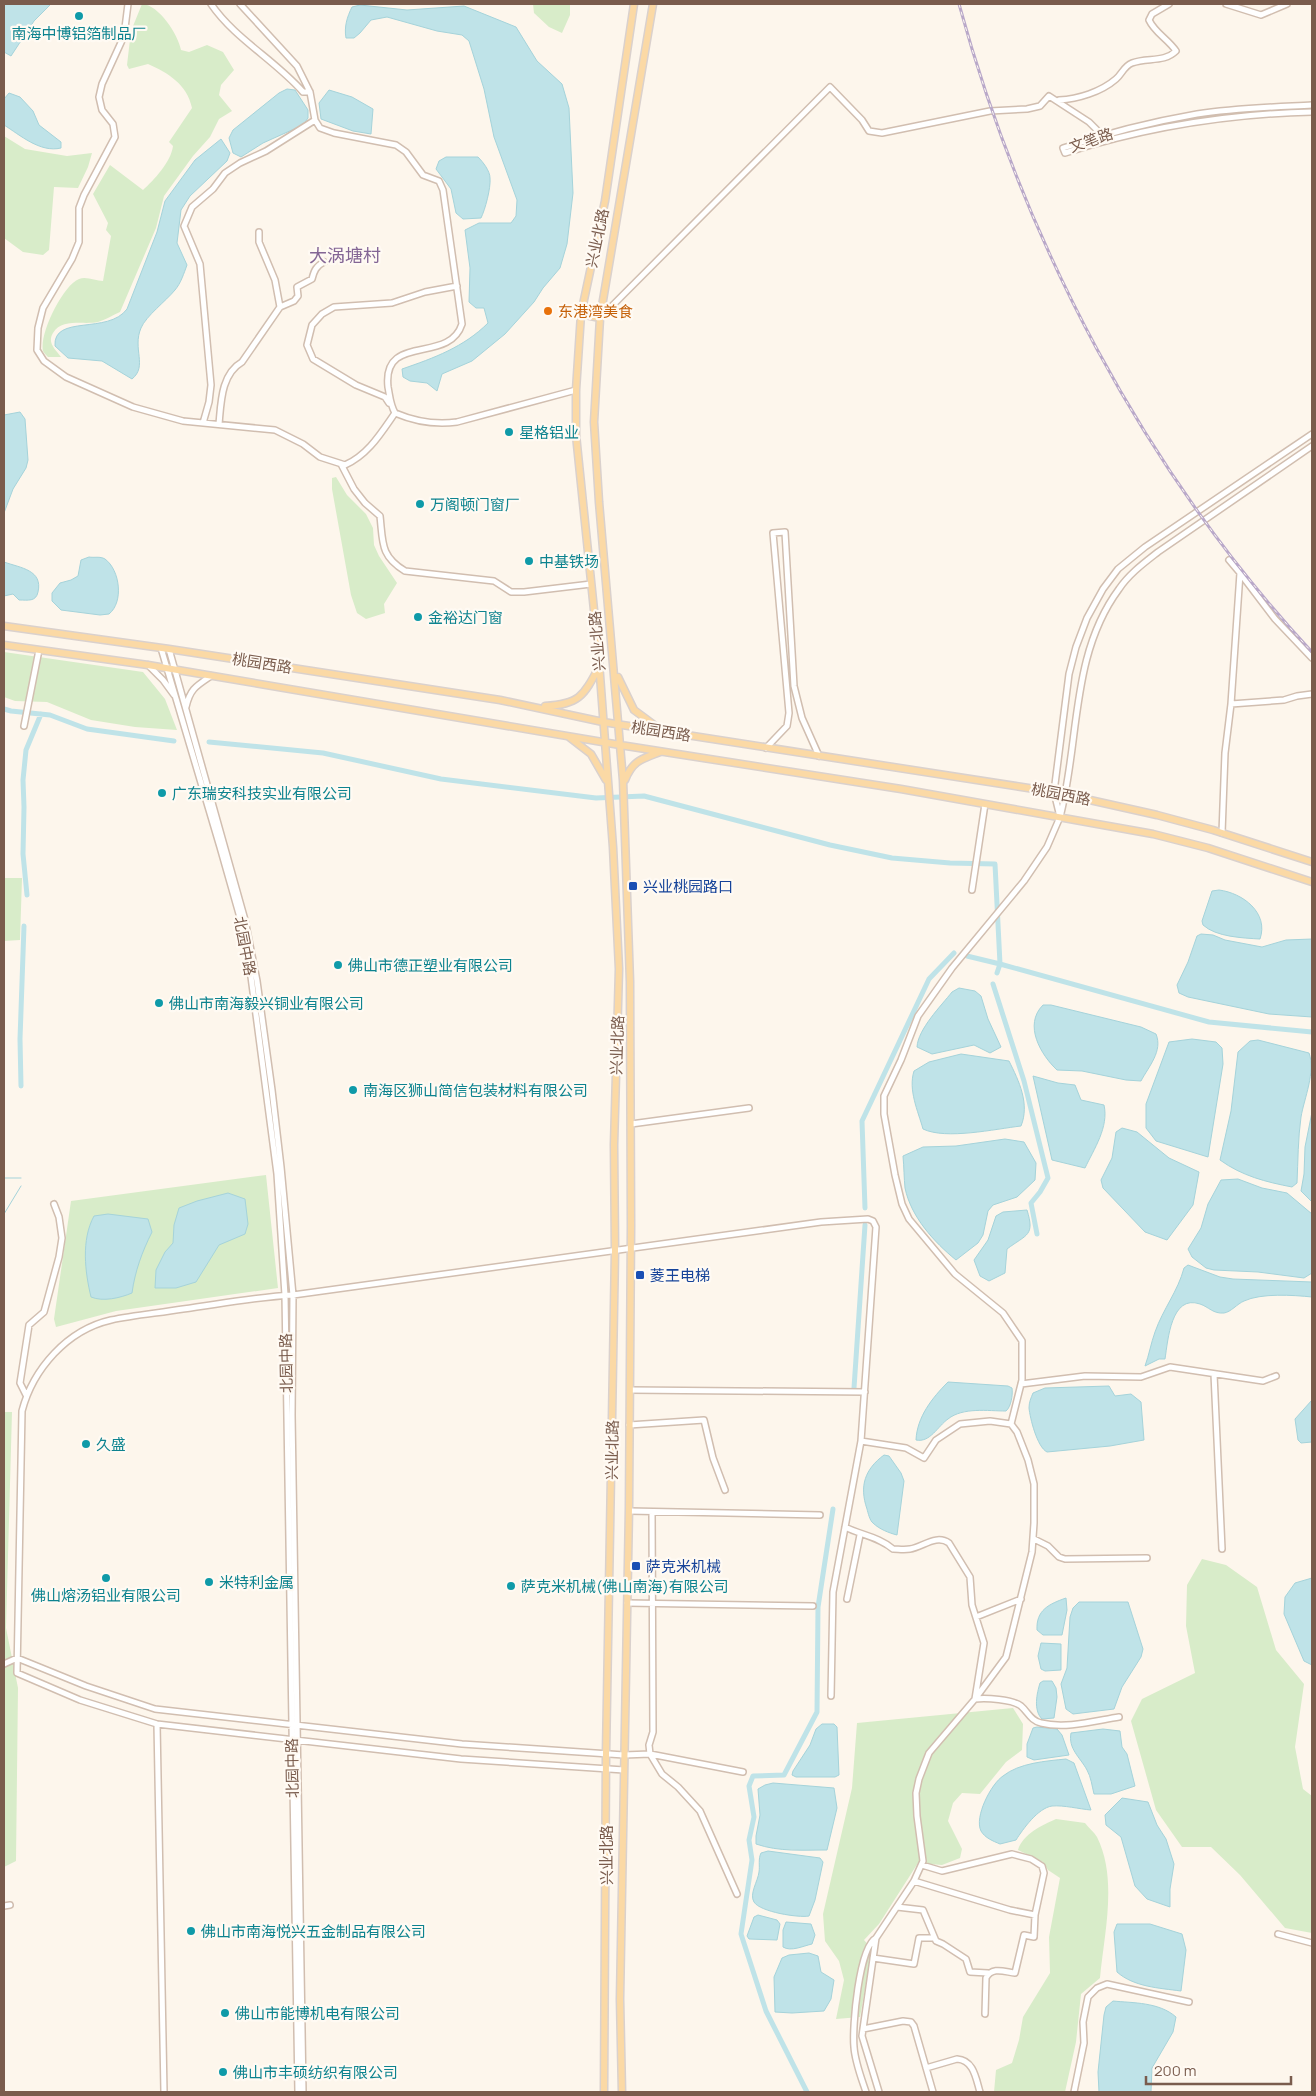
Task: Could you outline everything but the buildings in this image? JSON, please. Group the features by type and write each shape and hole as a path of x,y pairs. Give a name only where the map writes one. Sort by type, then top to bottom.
{"main road":[{"name":"兴业北路","path":"604,2092 606,1754 615,1251 614,1145 619,969 610,808 599,666 576,435 576,390 581,314 605,201 634,4"},
{"name":"兴业北路","path":"622,2092 620,1999 630,1390 630,982 623,783 598,502 594,422 600,318 652,4"},
{"path":"581,314 600,318"},
{"name":"桃园西路","path":"4,626 169,649 537,706 603,722 1066,794 1158,815 1312,862"},
{"name":"桃园西路","path":"4,645 167,668 1060,817 1153,834 1208,848 1312,882"},
{"path":"537,706 566,705 572,702 589,687 599,666"},
{"path":"614,669 634,710 662,731"},
{"path":"566,735 591,754 602,770 608,785"},
{"path":"623,783 630,768 640,759 661,751"}],"street":[{"path":"128,4 124,36 102,84 99,97 102,110 113,124 115,137 79,208 78,242 72,259 43,308 38,328 37,350 44,361 66,377 128,405 183,421 275,430 303,444 320,457 345,465 354,461 374,443 395,413"},
{"path":"211,4 218,14 249,44 293,81 303,92 310,92"},
{"path":"240,4 297,66 310,92 315,120 320,128 334,133 396,145 406,152 423,175 438,181 445,199 462,324 453,340 443,345 405,352 395,360 390,367 388,380 390,405"},
{"path":"1058,100 1070,99 1099,90 1117,78 1133,62 1157,60 1171,55 1176,50 1153,30 1149,20 1152,14 1169,4"},
{"path":"1226,4 1261,15 1287,4"},
{"path":"600,318 830,87 862,120 869,131 882,133 990,111 1027,109 1040,106 1049,96 1058,100 1089,122 1107,140"},
{"name":"文笔路","path":"1312,105 1240,109 1198,114 1102,135 1063,148 1065,153 1138,132 1217,118 1251,114 1312,112"},
{"path":"202,423 211,385 200,264 184,226 192,207 213,189 226,173 240,163 266,152 315,120"},
{"path":"259,232 259,242 275,280 280,307"},
{"path":"219,424 224,385 235,366 242,362 280,307 294,301 298,296 297,287 312,279 318,265 324,262"},
{"path":"457,286 425,292 392,303 334,307 322,314 312,325 307,345 313,359 356,385 385,397 395,413 418,420 445,424 576,390"},
{"path":"1060,817 1054,792 1069,674 1076,647 1087,618 1103,589 1118,569 1145,547 1312,434"},
{"path":"1011,1424 1021,1384 1022,1341 1003,1313 956,1274 905,1211 896,1182 884,1114 884,1096 901,1060 918,1016 952,968 1024,881 1047,846 1060,817 1066,794 1082,676 1091,639 1104,612 1119,588 1136,569 1158,552 1312,446"},
{"path":"341,464 354,489 365,503 380,516 383,547 392,563 405,571 494,581 512,592 591,584"},
{"path":"766,748 787,726 790,713 773,532 784,532 794,686 802,718 818,756"},
{"path":"1229,560 1274,619 1312,658"},
{"path":"1222,833 1225,753 1231,704 1240,573"},
{"name":"北园中路","path":"161,648 241,921 248,954 276,1174 285,1295 293,1726 303,2092"},
{"name":"北园中路","path":"169,649 245,920 252,954 279,1147 293,1295 293,1726"},
{"path":"24,726 39,650"},
{"path":"148,665 164,680 177,700"},
{"path":"1069,674 1082,676"},
{"path":"186,708 189,693 197,684 211,676"},
{"path":"1231,704 1284,700 1312,694"},
{"path":"972,890 985,804"},
{"path":"630,1124 749,1108"},
{"path":"26,1395 20,1383 29,1325 44,1312 59,1257 62,1238 59,1217 54,1204"},
{"path":"624,1770 461,1759 157,1724 80,1700 16,1673 20,1428 26,1395 44,1365 55,1351 71,1338 89,1328 110,1320 246,1299 293,1295 821,1222 868,1219 876,1227 865,1392 861,1441 833,1592 831,1696"},
{"path":"1021,1384 1085,1376 1142,1377 1170,1367 1262,1381 1276,1376"},
{"path":"1214,1374 1222,1549"},
{"path":"630,1390 865,1392"},
{"path":"629,1425 704,1420 713,1458 725,1490"},
{"path":"861,1441 906,1448 924,1458 936,1440 960,1424 990,1421 1011,1424 1017,1432 1028,1460 1034,1484 1034,1539 1006,1657 975,1699 929,1753 919,1778 916,1793 917,1816 923,1852 922,1865 914,1881 876,1938 871,1941 866,1952 859,1981 853,2027 857,2064 866,2092"},
{"path":"629,1511 820,1515"},
{"path":"652,1512 652,1732 649,1745 650,1754 662,1774 678,1787 700,1811 737,1894"},
{"path":"845,1527 860,1535 882,1540 893,1549 910,1549 934,1540 946,1541 970,1577 972,1605 984,1643 975,1699"},
{"path":"847,1599 860,1535"},
{"path":"1034,1539 1048,1546 1059,1557 1064,1559 1147,1558"},
{"path":"976,1617 1021,1599"},
{"path":"627,1603 813,1606"},
{"path":"4,1664 17,1658 86,1686 155,1710 462,1744 624,1755 650,1754 743,1772"},
{"path":"975,1699 991,1698 1020,1705 1029,1716 1039,1723 1058,1726 1119,1717"},
{"path":"157,1724 164,2092"},
{"name":"北园中路","path":"294,1740 298,2092"},
{"path":"897,1907 923,1910 936,1941 966,1959 970,1972 988,1973 993,1970 1015,1974 1024,1936 1034,1937 1035,1915 1044,1873 1042,1866 1032,1859 1012,1854 979,1860 942,1871 922,1865"},
{"path":"914,1881 1010,1910 1035,1915"},
{"path":"4,1906 10,1904"},
{"path":"1278,1934 1312,1943"},
{"path":"876,1938 862,2036 878,2092"},
{"path":"873,1958 914,1964 919,1938 934,1938"},
{"path":"985,2014 986,1978 988,1973"},
{"path":"1074,2092 1084,2043 1083,2022 1088,1997 1097,1988 1107,1984 1189,2002"},
{"path":"863,2028 903,2021 911,2022 914,2026 933,2092"},
{"path":"926,2068 962,2059 973,2068 980,2092"}],"green space":[{"path":"142,4 155,9 167,21 176,36 181,50 189,52 207,45 223,52 234,70 221,85 219,95 232,111 219,119 210,137 193,156 164,196 156,228 120,312 98,322 74,323 57,328 51,337 51,343 61,357 48,357 43,351 45,333 48,322 66,290 82,278 103,281 111,236 106,230 108,223 93,194 110,165 143,190 166,164 173,146 169,142 192,108 186,92 176,80 163,71 148,64 129,69 127,65 131,31"},
{"path":"533,4 570,4 570,15 562,33 549,27 534,13"},
{"path":"4,136 25,149 67,156 92,153 78,188 54,187 49,250 43,255 23,252 4,238"},
{"path":"336,477 347,495 366,514 373,528 374,545 397,583 384,604 385,613 366,619 357,613 351,595 332,489 332,478"},
{"path":"4,652 143,672 165,699 177,730 135,727 91,720 47,702 15,701 4,697"},
{"path":"4,878 22,878 20,940 4,941"},
{"path":"266,1175 278,1288 116,1311 56,1327 54,1319 71,1201"},
{"path":"4,1412 12,1412 6,1628 18,1688 16,1861 4,1867"},
{"path":"1202,1559 1226,1565 1257,1587 1276,1650 1304,1684 1295,1747 1303,1789 1312,1796 1312,1933 1285,1928 1240,1875 1211,1847 1182,1847 1156,1810 1131,1721 1142,1699 1195,1673 1186,1626 1187,1585"},
{"path":"1013,1708 1023,1724 1022,1750 1006,1762 980,1794 962,1793 953,1803 948,1821 962,1849 960,1858 942,1865 918,1863 879,1924 864,1940 872,1949 860,2017 836,2019 844,1980 839,1961 825,1941 823,1914 852,1788 857,1723"},
{"path":"1056,1819 1085,1823 1097,1837 1103,1853 1107,1871 1108,1907 1100,1978 1081,1994 1076,2042 1065,2092 994,2092 996,2070 1012,2063 1023,2017 1050,1973 1049,1937 1060,1878 1048,1870 1043,1862 1018,1850 1024,1839 1039,1827"}],"water":[{"path":"4,4 51,4 34,21 11,56 4,52"},
{"path":"360,5 407,10 464,6 516,27 537,61 562,84 569,108 573,193 567,244 560,268 534,302 505,334 472,361 442,374 437,391 427,383 410,381 403,377 402,369 437,356 459,345 488,323 484,308 476,308 469,302 470,268 465,230 479,223 511,223 516,216 517,200 494,137 484,89 469,41 462,35 437,31 387,17 371,20 354,38 346,38 347,18 352,7"},
{"path":"287,89 295,90 308,110 308,118 303,125 263,143 241,157 233,153 229,138 233,130 279,93"},
{"path":"329,90 352,97 373,109 371,134 353,131 321,119 319,103"},
{"path":"9,93 20,97 33,111 39,125 61,142 61,148 53,149 38,146 4,125 4,99"},
{"path":"221,139 230,153 227,161 190,196 181,210 177,243 187,265 177,287 141,328 138,343 140,363 137,374 132,379 102,361 68,358 55,346 57,336 63,330 72,327 95,324 118,317 127,309 157,232 165,201 195,160"},
{"path":"446,157 478,157 488,170 490,187 481,218 463,219 456,213 451,189 436,169 439,161"},
{"path":"20,412 25,419 28,460 26,468 13,489 4,513 4,415"},
{"path":"89,557 105,559 110,564 117,578 117,602 109,614 100,615 61,610 52,601 52,593 60,583 78,576 81,560"},
{"path":"4,562 24,568 34,574 39,585 35,597 31,600 19,600 13,594 4,596"},
{"path":"1219,890 1237,895 1252,906 1261,921 1260,939 1222,934 1203,925 1202,921 1212,891"},
{"path":"1201,934 1213,935 1225,940 1262,947 1286,940 1312,939 1312,1017 1269,1014 1188,997 1179,993 1177,985 1197,936"},
{"path":"959,988 975,991 981,996 988,1019 1001,1047 990,1053 974,1045 932,1054 917,1047 921,1033 931,1018 952,992"},
{"path":"1043,1005 1051,1005 1141,1027 1156,1034 1158,1046 1151,1064 1141,1081 1126,1080 1082,1071 1057,1070 1040,1048 1034,1030 1034,1021"},
{"path":"1192,1039 1216,1042 1222,1048 1223,1064 1208,1157 1156,1141 1146,1128 1146,1104 1169,1042"},
{"path":"1258,1040 1309,1053 1311,1060 1309,1085 1300,1125 1297,1183 1292,1187 1254,1178 1228,1166 1220,1160 1231,1111 1238,1052 1250,1041"},
{"path":"961,1054 1009,1061 1020,1085 1024,1101 1021,1126 957,1134 944,1134 923,1129 913,1093 912,1078 914,1071 929,1062"},
{"path":"1033,1076 1058,1083 1075,1085 1081,1100 1104,1105 1103,1130 1085,1168 1052,1160"},
{"path":"1312,1112 1312,1202 1301,1191 1305,1147"},
{"path":"1122,1128 1137,1132 1169,1158 1199,1172 1193,1205 1167,1240 1145,1232 1103,1188 1101,1180 1112,1158 1116,1132"},
{"path":"1005,1139 1024,1142 1036,1163 1035,1180 1017,1197 993,1205 988,1211 983,1235 978,1243 956,1260 924,1228 912,1209 905,1188 903,1156 923,1147 956,1146"},
{"path":"1238,1179 1262,1188 1287,1193 1312,1214 1312,1273 1304,1278 1258,1272 1214,1270 1206,1268 1192,1257 1188,1249 1201,1228 1208,1204 1221,1180"},
{"path":"228,1193 245,1199 248,1224 245,1234 219,1245 196,1282 176,1288 155,1288 156,1270 165,1252 173,1243 174,1225 179,1208"},
{"path":"1027,1210 1030,1225 1028,1234 1007,1249 1005,1273 989,1281 980,1276 974,1260 988,1240 996,1216 1003,1212"},
{"path":"108,1214 148,1219 152,1232 139,1262 132,1293 117,1298 101,1299 91,1297 85,1256 87,1235 94,1216"},
{"path":"1188,1265 1220,1277 1233,1279 1312,1282 1312,1297 1287,1295 1251,1298 1224,1313 1214,1311 1200,1304 1190,1303 1183,1306 1177,1312 1170,1331 1165,1359 1159,1359 1145,1366 1158,1324 1184,1268"},
{"path":"948,1382 1008,1386 1012,1388 1012,1397 1008,1409 1006,1411 976,1410 954,1415 944,1422 930,1437 916,1440 919,1423 926,1408"},
{"path":"1109,1386 1115,1396 1131,1394 1141,1402 1144,1440 1110,1446 1047,1452 1043,1449 1035,1432 1029,1408 1033,1393 1045,1388"},
{"path":"1312,1400 1312,1442 1301,1443 1298,1440 1295,1419"},
{"path":"884,1455 889,1456 901,1473 904,1481 897,1535 881,1529 872,1522 865,1501 865,1479 872,1466"},
{"path":"1312,1578 1312,1665 1304,1661 1284,1614 1285,1597 1295,1583"},
{"path":"1066,1598 1067,1610 1062,1635 1043,1635 1037,1630 1037,1623 1041,1613 1049,1605"},
{"path":"1079,1602 1128,1602 1143,1649 1141,1657 1122,1687 1114,1709 1073,1714 1066,1709 1061,1684 1067,1668 1070,1617 1073,1608"},
{"path":"1041,1643 1061,1644 1061,1670 1045,1671 1041,1669 1038,1656"},
{"path":"1052,1681 1056,1688 1057,1697 1054,1718 1042,1719 1037,1711 1036,1701 1040,1683"},
{"path":"822,1724 834,1724 837,1727 839,1775 835,1777 796,1777 792,1775 810,1745 816,1729"},
{"path":"1033,1728 1057,1729 1062,1735 1069,1755 1034,1760 1027,1757 1027,1744"},
{"path":"1103,1729 1120,1731 1122,1747 1127,1754 1135,1786 1111,1794 1094,1794 1088,1773 1071,1744 1071,1733"},
{"path":"1066,1759 1074,1763 1091,1810 1052,1806 1041,1811 1031,1820 1016,1840 1000,1844 989,1839 981,1831 979,1825 985,1801 998,1780 1009,1772 1025,1765"},
{"path":"773,1783 834,1788 837,1808 827,1850 782,1849 756,1844 760,1815 758,1789"},
{"path":"1122,1798 1148,1802 1157,1825 1166,1839 1174,1864 1170,1889 1170,1907 1147,1899 1135,1886 1121,1837 1106,1825 1105,1815"},
{"path":"768,1851 820,1858 823,1862 815,1900 809,1916 789,1915 771,1911 758,1906 754,1902 753,1891 759,1872 760,1855"},
{"path":"758,1915 777,1920 780,1924 777,1940 749,1939 747,1936 754,1917"},
{"path":"786,1922 811,1924 815,1935 812,1944 793,1949 783,1947 783,1930"},
{"path":"1117,1924 1150,1924 1182,1934 1186,1950 1181,1991 1139,1984 1117,1972 1114,1932"},
{"path":"809,1953 818,1956 821,1972 834,1980 831,1999 824,2011 775,2012 774,1977 782,1958 789,1955"},
{"path":"1113,2001 1162,2008 1176,2017 1173,2032 1152,2068 1151,2092 1099,2092 1098,2072 1104,2015 1106,2007"}],"waterway":[{"path":"4,709 50,715 87,729 174,741"},
{"path":"27,895 23,854 23,780 26,750 41,714"},
{"path":"209,742 323,753 441,779 596,798 644,796 830,845 892,858 950,863 995,864 1000,964 1209,1022 1312,1032"},
{"path":"21,1086 20,1039 24,926"},
{"path":"865,1208 862,1121 929,979 954,953"},
{"path":"967,956 1000,964 997,973"},
{"path":"993,984 1024,1081 1048,1178 1031,1203 1037,1234"},
{"path":"4,1178 21,1178"},
{"path":"4,1214 21,1186"},
{"path":"854,1388 865,1225"},
{"path":"807,2092 766,2011 741,1934 752,1860 749,1840 754,1817 749,1786 753,1776 784,1775 817,1712 818,1607 833,1509"}],"railway":[{"path":"959,4 986,92 1018,180 1055,265 1097,349 1144,430 1195,508 1251,582 1312,652"}],"place":[{"name":"南海中博铝箔制品厂","path":"79,16"},
{"name":"东港湾美食","path":"548,311"},
{"name":"星格铝业","path":"509,432"},
{"name":"万阁顿门窗厂","path":"420,504"},
{"name":"中基铁场","path":"529,561"},
{"name":"金裕达门窗","path":"418,617"},
{"name":"广东瑞安科技实业有限公司","path":"162,793"},
{"name":"兴业桃园路口","path":"633,886"},
{"name":"佛山市德正塑业有限公司","path":"338,965"},
{"name":"佛山市南海毅兴铜业有限公司","path":"159,1003"},
{"name":"南海区狮山简信包装材料有限公司","path":"353,1090"},
{"name":"菱王电梯","path":"640,1275"},
{"name":"久盛","path":"86,1444"},
{"name":"萨克米机械","path":"636,1566"},
{"name":"佛山熔汤铝业有限公司","path":"106,1578"},
{"name":"米特利金属","path":"209,1582"},
{"name":"萨克米机械(佛山南海)有限公司","path":"511,1586"},
{"name":"佛山市南海悦兴五金制品有限公司","path":"191,1931"},
{"name":"佛山市能博机电有限公司","path":"225,2013"},
{"name":"佛山市丰硕纺织有限公司","path":"223,2072"}],"district":[{"name":"大涡塘村","path":"345,255"}]}
